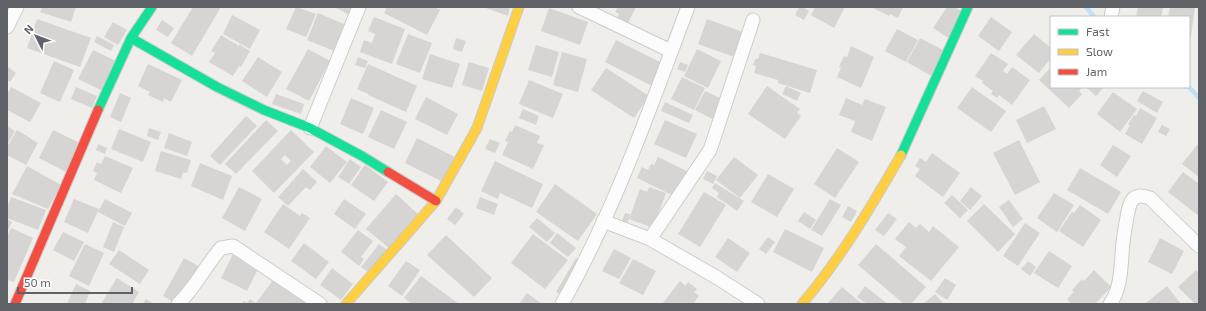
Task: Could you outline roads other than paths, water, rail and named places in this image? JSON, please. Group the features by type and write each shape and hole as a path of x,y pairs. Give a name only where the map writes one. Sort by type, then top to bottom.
{"street":[{"path":"7,27 17,7"},
{"path":"15,304 98,110 131,38 152,7"},
{"path":"310,128 359,7"},
{"path":"346,304 436,201 477,128 519,7"},
{"path":"579,7 671,51"},
{"path":"562,304 577,277 637,144 688,7"},
{"path":"802,304 822,280 862,222 905,149 968,7"},
{"path":"650,239 710,150 753,20"},
{"path":"131,38 217,87 264,110 310,128 362,156 436,201"},
{"path":"1110,304 1113,300 1119,281 1124,235 1130,206 1133,199 1139,196 1150,198 1199,246"},
{"path":"603,221 650,239 716,277 758,304"},
{"path":"178,304 186,296 221,248 233,246 320,304"}],"waterway":[{"path":"1086,7 1093,16"},
{"path":"1190,88 1199,98"}]}
